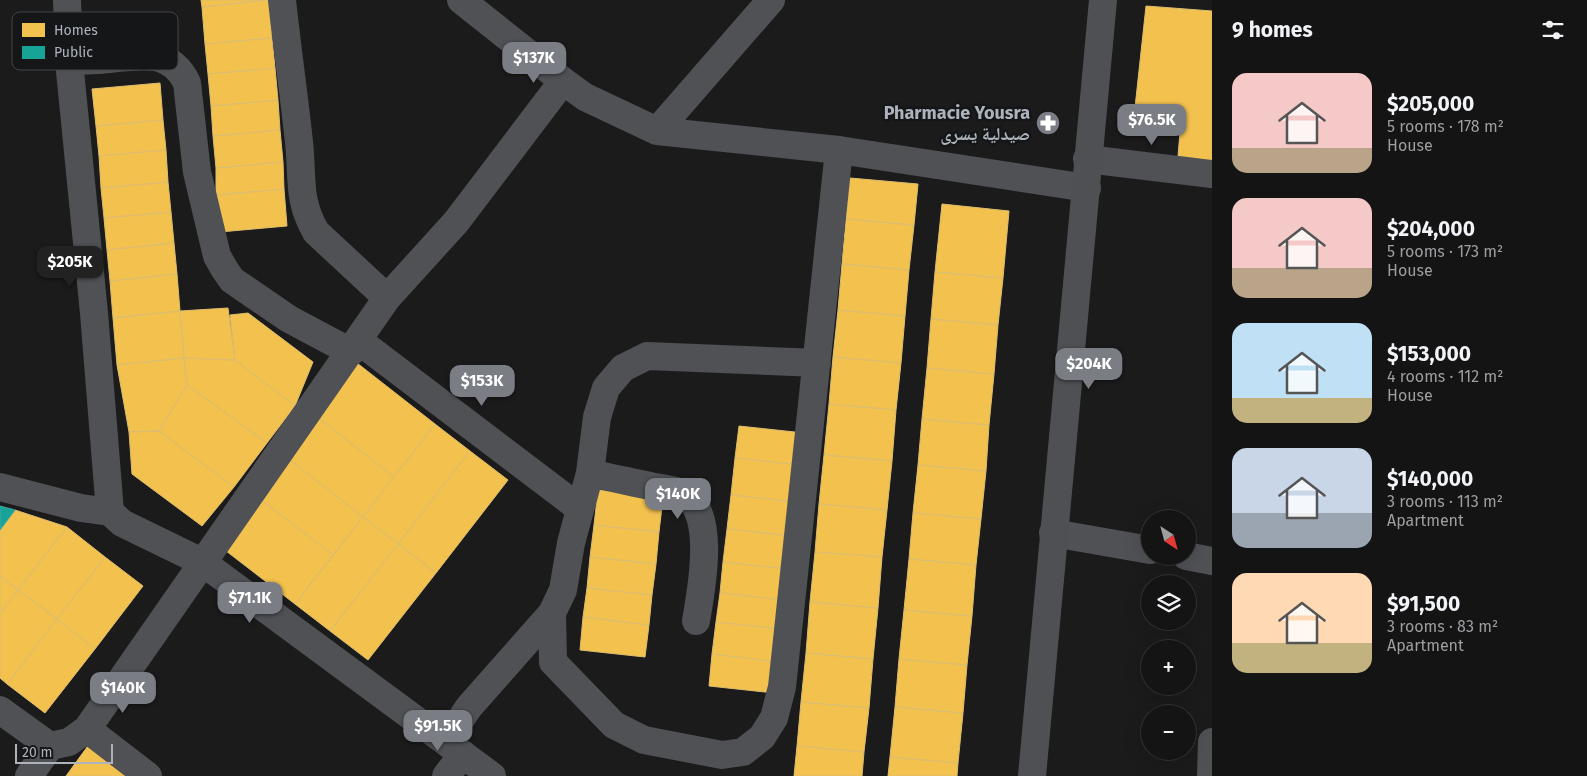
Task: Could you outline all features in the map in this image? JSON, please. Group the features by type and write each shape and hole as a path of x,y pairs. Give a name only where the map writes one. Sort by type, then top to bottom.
{"street":[{"path":"282,0 300,144 300,192 309,219 316,232 387,298"},
{"path":"462,0 585,97 657,131 839,150 1087,188"},
{"path":"657,131 771,0"},
{"path":"1032,776 1103,0"},
{"path":"178,68 187,83 197,172 217,256 232,280 289,319 355,346 579,508"},
{"path":"70,70 94,313 110,512"},
{"path":"29,776 50,746 70,742 87,729 387,298 456,222 564,81"},
{"path":"552,613 553,662 614,725 644,740 722,755 743,752 762,737 774,718 782,688 839,150"},
{"path":"1087,159 1212,174"},
{"path":"446,776 454,747 470,707 552,613 563,590 579,508 590,473 597,417 606,388 623,368 647,356 817,363"},
{"path":"590,473 677,492 692,502 696,508 703,533 704,554 696,621"},
{"path":"0,487 81,508 110,512 122,523 202,562 492,776"},
{"path":"1053,533 1141,548"},
{"path":"1196,558 1212,561"},
{"path":"0,710 50,746"},
{"path":"87,729 148,776"},
{"path":"1211,776 1212,742"}],"building: Homes":[{"path":"201,0 269,0 202,7"},
{"path":"269,0 272,38 205,44 202,7"},
{"path":"1146,6 1212,11 1212,161 1178,156 1180,132 1133,126"},
{"path":"272,38 275,68 208,74 205,44"},
{"path":"275,68 278,100 211,106 208,74"},
{"path":"160,83 163,120 96,126 92,89"},
{"path":"278,100 280,130 213,136 211,106"},
{"path":"163,120 166,150 99,156 96,126"},
{"path":"280,130 283,162 216,168 213,136"},
{"path":"166,150 168,182 101,188 99,156"},
{"path":"283,162 284,189 216,195 216,168"},
{"path":"850,178 918,184 914,225 846,219"},
{"path":"168,182 171,212 104,218 101,188"},
{"path":"284,189 287,226 220,232 216,195"},
{"path":"942,204 1009,211 1003,278 935,272"},
{"path":"171,212 174,243 107,250 104,218"},
{"path":"846,219 914,225 909,270 842,264"},
{"path":"174,243 177,274 110,281 107,250"},
{"path":"842,264 909,270 905,316 838,310"},
{"path":"935,272 1003,278 998,325 931,319"},
{"path":"177,274 180,311 113,318 110,281"},
{"path":"228,308 235,360 184,358 180,311"},
{"path":"838,310 905,316 901,363 833,357"},
{"path":"180,311 184,358 117,365 113,318"},
{"path":"248,313 313,362 295,406 235,360 230,315"},
{"path":"931,319 998,325 994,374 927,368"},
{"path":"833,357 901,363 896,410 829,404"},
{"path":"184,358 187,385 159,431 129,432 117,365"},
{"path":"184,358 235,360 295,406 267,443 187,385"},
{"path":"357,363 435,424 394,477 316,416"},
{"path":"927,368 994,374 989,425 922,419"},
{"path":"187,385 267,443 234,487 159,431"},
{"path":"829,404 896,410 892,461 824,455"},
{"path":"316,416 394,477 363,517 285,456"},
{"path":"922,419 989,425 986,471 918,465"},
{"path":"435,424 470,451 398,544 363,517"},
{"path":"739,426 804,433 801,465 735,458"},
{"path":"159,431 234,487 202,526 132,474 129,432"},
{"path":"470,451 508,480 436,573 398,544"},
{"path":"824,455 892,461 887,510 819,504"},
{"path":"285,456 363,517 333,555 255,495"},
{"path":"735,458 801,465 796,502 731,495"},
{"path":"918,465 986,471 981,519 913,513"},
{"path":"598,490 663,498 659,532 594,525"},
{"path":"255,495 333,555 295,604 217,544"},
{"path":"731,495 796,502 792,536 727,529"},
{"path":"819,504 887,510 882,557 815,552"},
{"path":"15,510 67,527 18,590 0,576 0,530"},
{"path":"913,513 981,519 976,565 909,559"},
{"path":"363,517 398,544 330,631 295,604"},
{"path":"594,525 659,532 656,564 590,557"},
{"path":"67,527 105,557 57,619 18,590"},
{"path":"727,529 792,536 788,569 723,562"},
{"path":"398,544 436,573 368,660 330,631"},
{"path":"815,552 882,557 878,608 810,602"},
{"path":"105,557 143,586 95,649 57,619"},
{"path":"590,557 656,564 652,595 587,588"},
{"path":"909,559 976,565 972,616 904,610"},
{"path":"723,562 788,569 785,600 720,593"},
{"path":"0,576 18,590 0,614"},
{"path":"587,588 652,595 649,625 583,617"},
{"path":"18,590 57,619 7,684 0,678 0,614"},
{"path":"720,593 785,600 781,629 716,622"},
{"path":"810,602 878,608 873,659 806,653"},
{"path":"904,610 972,616 967,665 899,659"},
{"path":"583,617 649,625 645,657 580,650"},
{"path":"57,619 95,649 45,713 7,684"},
{"path":"716,622 781,629 778,662 712,654"},
{"path":"806,653 873,659 869,708 801,702"},
{"path":"712,654 778,662 774,693 709,686"},
{"path":"899,659 967,665 963,713 895,707"},
{"path":"801,702 869,708 864,752 797,746"},
{"path":"895,707 963,713 958,763 890,757"},
{"path":"90,743 128,776 66,776"},
{"path":"797,746 864,752 862,776 794,776"},
{"path":"890,757 958,763 957,776 888,776"}],"building: Public":[{"path":"0,506 15,510 0,530"}],"place":[{"name":"Pharmacie Yousra صيدلية يسرى","path":"1048,123"}]}
